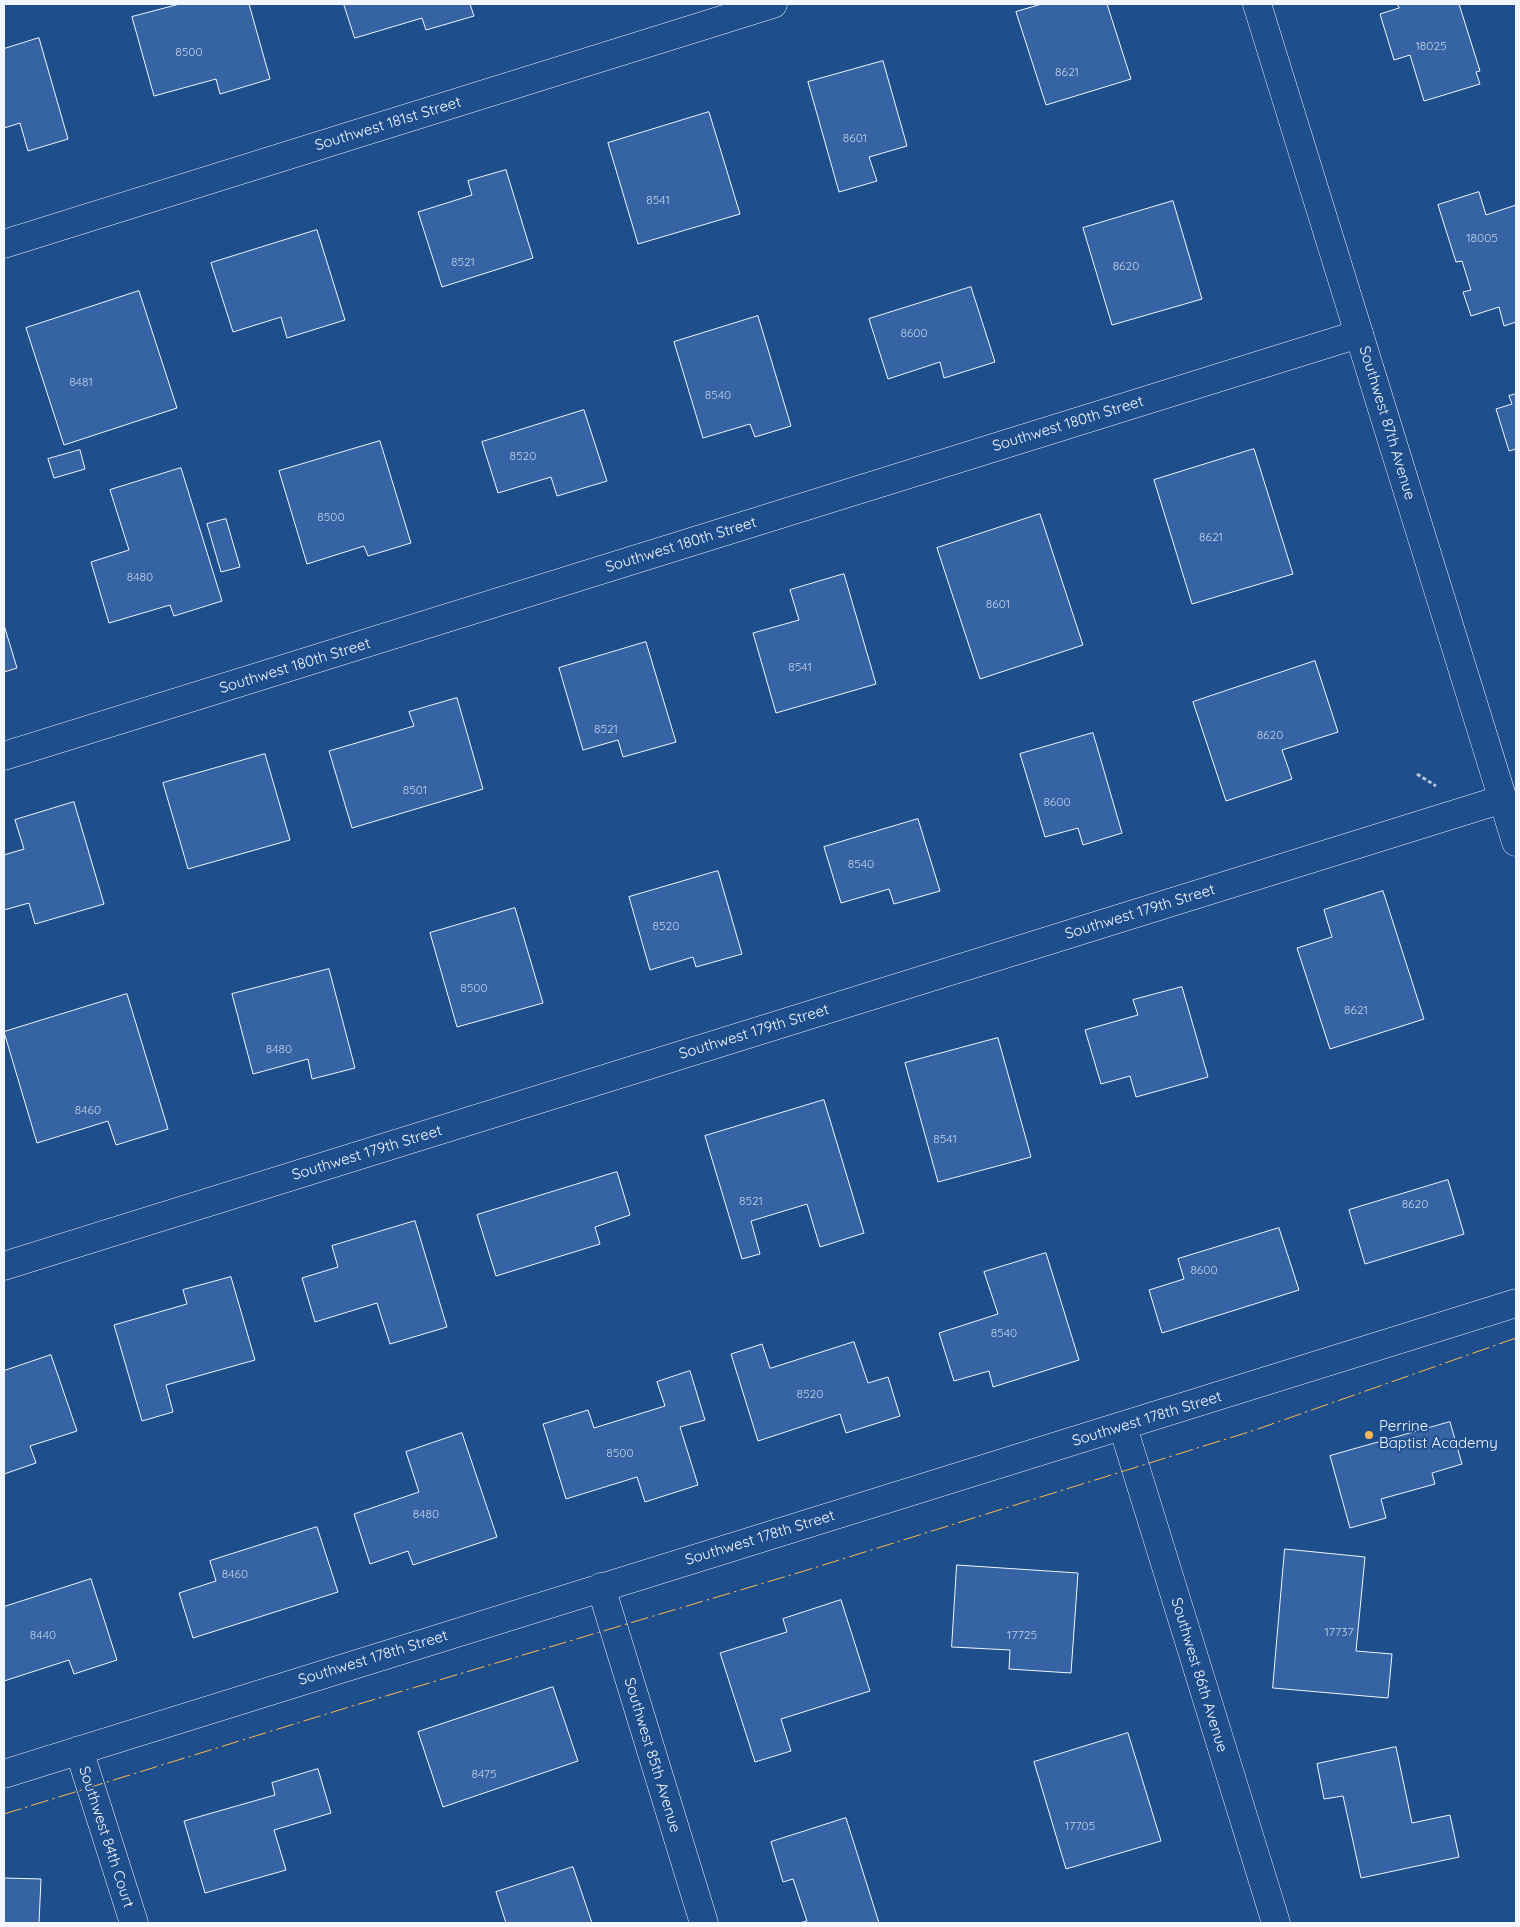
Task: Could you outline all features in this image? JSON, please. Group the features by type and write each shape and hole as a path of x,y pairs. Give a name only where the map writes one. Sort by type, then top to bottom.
{"street":[{"name":"Southwest 181st Street","path":"4,244 773,4"},
{"name":"Southwest 87th Avenue","path":"1258,4 1516,842"},
{"name":"Southwest 180th Street","path":"4,756 1359,334"},
{"name":"Southwest 179th Street","path":"4,1266 1503,799"},
{"name":"Southwest 178th Street","path":"4,1774 1123,1427 1516,1303"},
{"name":"Southwest 86th Avenue","path":"1123,1427 1276,1923"},
{"name":"Southwest 85th Avenue","path":"600,1588 704,1923"},
{"name":"Southwest 84th Court","path":"79,1750 134,1923"}],"path":[{"path":"1417,774 1443,791"}],"building":[{"path":"180,4 249,4 270,79 220,94 216,79 154,96 132,17"},
{"path":"344,4 470,4 474,16 426,30 422,18 355,38"},
{"path":"1042,4 1107,4 1131,79 1046,105 1016,12"},
{"path":"1397,4 1459,4 1480,71 1476,72 1480,84 1424,101 1410,55 1394,60 1380,14 1399,8"},
{"path":"39,38 68,139 28,151 20,123 4,128 4,49"},
{"path":"883,61 907,146 869,157 877,181 839,192 808,82"},
{"path":"709,112 740,214 638,244 608,143"},
{"path":"506,170 533,258 442,287 418,212 472,195 468,181"},
{"path":"1479,192 1486,215 1516,205 1516,322 1504,326 1499,307 1471,316 1463,292 1471,290 1462,261 1456,262 1438,205"},
{"path":"1173,201 1202,299 1112,325 1083,228"},
{"path":"317,230 345,320 287,338 281,317 233,332 211,263"},
{"path":"971,287 995,362 944,378 940,362 888,379 869,319"},
{"path":"139,291 177,408 64,445 26,328"},
{"path":"758,316 791,426 755,437 750,424 703,438 674,342"},
{"path":"1516,394 1516,449 1509,451 1496,409 1512,404 1509,396"},
{"path":"584,410 607,481 557,496 551,477 498,493 482,442"},
{"path":"380,441 411,543 368,556 364,546 307,564 279,471"},
{"path":"1254,449 1293,574 1192,604 1154,480"},
{"path":"80,450 85,469 54,478 48,459"},
{"path":"181,468 222,601 174,616 170,605 109,623 91,562 129,550 110,490"},
{"path":"1040,514 1083,645 980,679 937,548"},
{"path":"226,519 240,567 221,572 207,524"},
{"path":"844,574 876,684 776,713 753,633 799,620 790,590"},
{"path":"4,625 17,668 4,672"},
{"path":"646,642 676,742 623,757 618,740 583,750 559,668"},
{"path":"1315,661 1338,732 1282,750 1292,779 1226,801 1193,702"},
{"path":"457,698 483,789 352,828 329,751 414,726 409,712"},
{"path":"1093,733 1122,833 1083,845 1078,828 1045,837 1020,754"},
{"path":"265,754 290,840 188,869 163,783"},
{"path":"74,802 104,904 35,924 29,903 4,910 4,855 24,849 15,820"},
{"path":"918,819 940,891 894,904 889,889 841,903 824,847"},
{"path":"718,871 742,954 696,967 693,957 650,970 629,897"},
{"path":"1383,891 1424,1019 1330,1049 1297,948 1332,937 1324,910"},
{"path":"515,908 543,1003 457,1027 430,933"},
{"path":"329,969 355,1068 312,1079 308,1059 253,1074 232,994"},
{"path":"1182,987 1208,1077 1136,1097 1130,1076 1101,1084 1085,1030 1138,1015 1133,1000"},
{"path":"127,994 168,1129 116,1145 108,1121 37,1143 4,1032"},
{"path":"998,1038 1031,1157 938,1182 905,1063"},
{"path":"824,1100 864,1233 820,1247 807,1204 751,1221 760,1254 742,1259 705,1136"},
{"path":"617,1172 630,1215 595,1227 600,1244 496,1276 477,1215"},
{"path":"1448,1180 1464,1234 1365,1264 1349,1210"},
{"path":"415,1221 447,1327 390,1344 377,1303 315,1322 302,1278 338,1267 332,1246"},
{"path":"1279,1228 1299,1290 1162,1333 1149,1290 1184,1279 1178,1259"},
{"path":"1046,1253 1079,1360 993,1387 989,1371 954,1381 939,1333 998,1314 984,1272"},
{"path":"231,1277 255,1360 166,1385 173,1412 142,1421 114,1325 187,1304 183,1290"},
{"path":"854,1342 868,1383 888,1377 900,1416 846,1433 840,1414 758,1441 731,1354 762,1344 770,1368"},
{"path":"51,1355 77,1431 30,1446 36,1463 4,1474 4,1371"},
{"path":"690,1371 705,1420 680,1427 698,1485 645,1502 637,1477 566,1499 543,1424 588,1410 594,1428 665,1406 657,1382"},
{"path":"1450,1422 1462,1464 1432,1473 1435,1484 1381,1499 1386,1518 1350,1528 1330,1456"},
{"path":"462,1433 497,1537 413,1565 408,1551 370,1564 354,1514 419,1492 406,1452"},
{"path":"317,1527 338,1592 193,1638 179,1593 216,1581 210,1561"},
{"path":"1285,1549 1365,1557 1356,1651 1392,1654 1388,1698 1273,1688"},
{"path":"957,1565 1078,1573 1071,1673 1009,1669 1010,1650 952,1647"},
{"path":"91,1579 117,1660 74,1674 69,1660 4,1681 4,1607"},
{"path":"841,1600 870,1691 781,1719 791,1751 755,1762 720,1653 787,1632 783,1619"},
{"path":"553,1687 578,1761 443,1807 418,1732"},
{"path":"1128,1733 1161,1841 1066,1869 1034,1762"},
{"path":"1396,1747 1412,1823 1450,1815 1459,1857 1361,1878 1343,1796 1324,1799 1317,1764"},
{"path":"318,1769 331,1813 274,1830 286,1870 205,1893 184,1821 275,1795 272,1783"},
{"path":"846,1818 879,1923 799,1923 807,1921 793,1879 783,1882 771,1842"},
{"path":"573,1867 592,1923 506,1923 496,1892"},
{"path":"4,1878 41,1879 39,1923 4,1923"}],"power":[{"path":"4,1814 349,1707 804,1571 1255,1430 1516,1338"}],"place":[{"name":"Perrine Baptist Academy","path":"1369,1435"}]}
